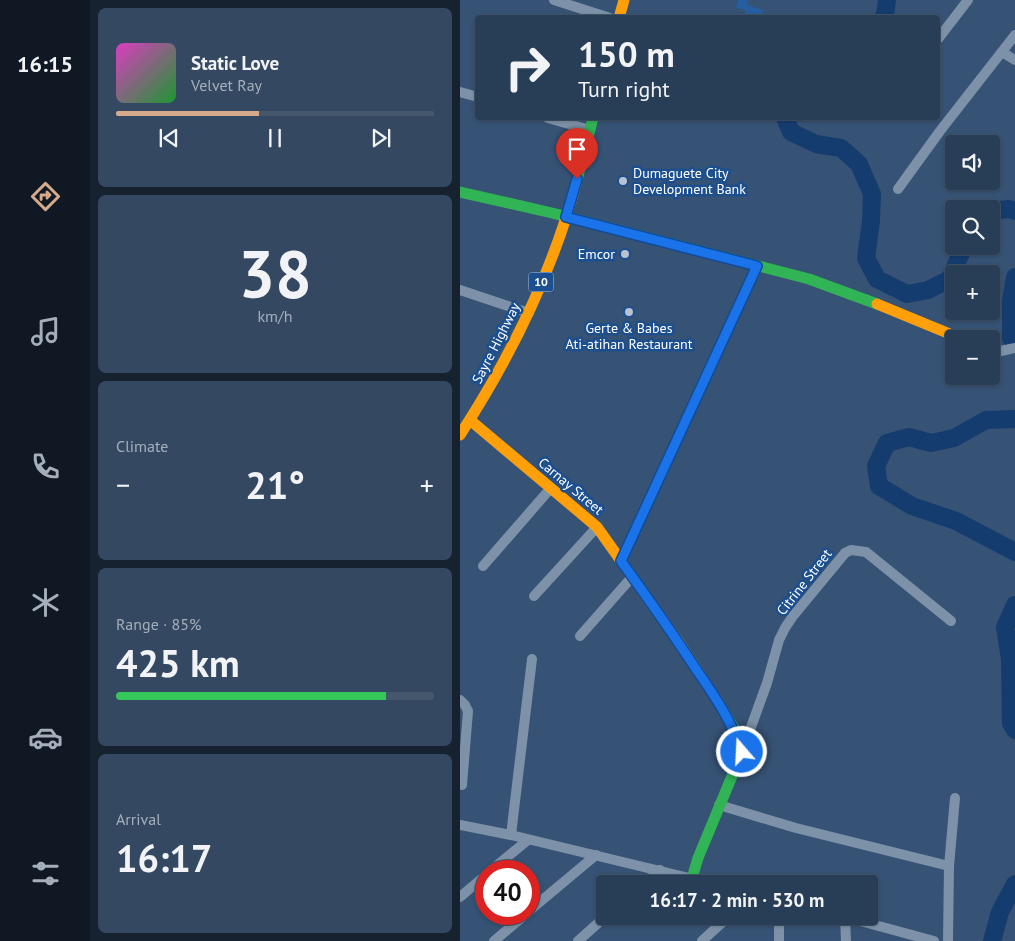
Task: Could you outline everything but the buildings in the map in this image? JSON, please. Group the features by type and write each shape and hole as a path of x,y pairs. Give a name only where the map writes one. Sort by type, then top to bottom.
{"main road":[{"path":"620,15 624,0"},
{"name":"Sayre Highway","path":"460,435 490,387 529,312 566,217 592,120"},
{"path":"460,192 809,279 881,305 945,332"},
{"name":"Carnay Street","path":"470,420 597,528 680,644 725,712 736,732 742,752"},
{"path":"693,875 719,805 742,752"}],"street":[{"path":"554,0 601,15"},
{"path":"940,36 968,0"},
{"path":"898,189 940,131 1015,35"},
{"path":"1002,52 1015,60"},
{"path":"460,92 475,96"},
{"path":"555,120 590,130"},
{"path":"621,561 757,266"},
{"path":"460,290 529,312"},
{"path":"1000,351 1015,348"},
{"path":"483,566 550,489"},
{"path":"534,596 597,528"},
{"name":"Citrine Street","path":"742,752 767,683 779,640 785,628 792,616 845,553 851,550 866,552 951,621"},
{"path":"580,636 632,577"},
{"path":"511,835 532,659"},
{"path":"460,700 468,711 462,785"},
{"path":"948,941 949,866 956,798"},
{"path":"719,805 796,828 949,866"},
{"path":"460,825 511,835 680,875"},
{"path":"503,860 528,840"},
{"path":"540,902 596,855"},
{"path":"654,875 660,870"},
{"path":"460,897 475,884"},
{"path":"494,941 513,925"},
{"path":"578,941 596,925"},
{"path":"702,941 719,925"},
{"path":"779,925 779,941"},
{"path":"845,925 846,941"},
{"path":"868,925 907,938 934,941"}],"shaded area":[{"path":"738,0 748,0 747,5 763,10 762,15 745,15 746,10 736,8"}],"waterway":[{"path":"885,15 887,0"},
{"path":"786,120 791,132 816,144 841,148 859,164 872,194 871,221 866,258 877,279 907,294 928,290 950,279 960,255"},
{"path":"1000,210 1009,209 1015,211"},
{"path":"1015,277 1011,302 1011,338 1015,341"},
{"path":"1015,419 986,420 954,438 931,443 909,437 887,443 876,466 879,486 912,506 956,521 1015,552"},
{"path":"1015,605 1005,627 1010,659 1011,723 1015,730"},
{"path":"992,941 1000,912 1015,884"}],"traffic: fast":[{"path":"576,184 592,120"},
{"path":"460,192 552,213 809,279 877,304"},
{"path":"693,875 698,858 742,752 736,732 719,703"}],"traffic: slow":[{"path":"620,15 624,0"},
{"path":"460,435 496,376 528,314 555,250 576,184"},
{"path":"877,304 945,332"},
{"path":"470,420 597,527 680,644 719,703"}],"place":[{"name":"Dumaguete City Development Bank","path":"623,181"},
{"name":"Emcor","path":"625,254"},
{"name":"Gerte & Babes Ati-atihan Restaurant","path":"629,312"}],"route":[{"path":"577,179 566,217 757,266 621,561 680,644 725,712 736,732 742,752"}]}
